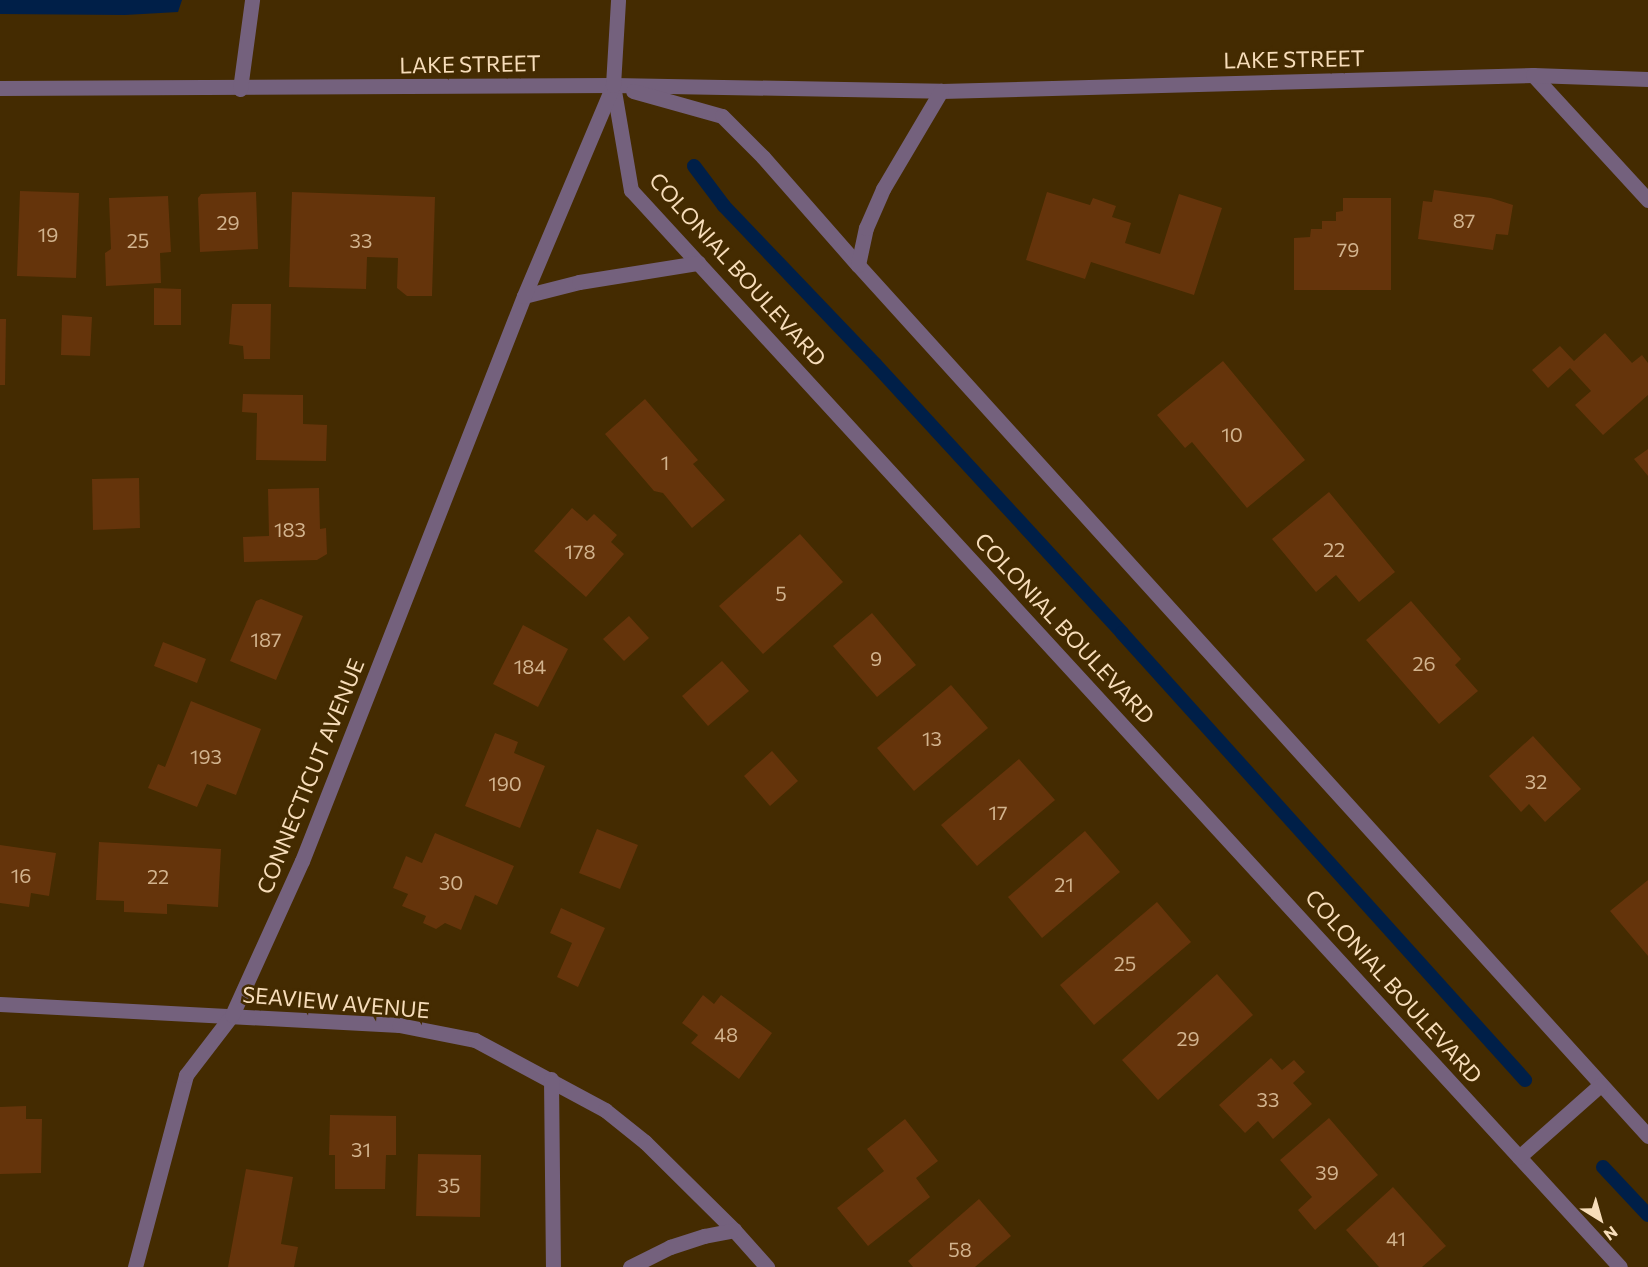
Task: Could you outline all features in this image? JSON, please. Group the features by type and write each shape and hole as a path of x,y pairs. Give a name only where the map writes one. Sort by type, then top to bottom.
{"street":[{"path":"240,88 252,0"},
{"name":"CONNECTICUT AVENUE","path":"135,1267 186,1075 232,1015 302,861 524,296 613,85 618,0"},
{"path":"1533,75 1648,200"},
{"name":"LAKE STREET","path":"0,88 613,85 941,91 1533,75 1648,80"},
{"path":"613,85 722,116 763,157 858,265 1648,1137"},
{"name":"COLONIAL BOULEVARD","path":"613,85 631,189 1620,1267"},
{"path":"858,265 866,228 883,189 941,91"},
{"path":"524,296 579,282 698,263"},
{"name":"SEAVIEW AVENUE","path":"0,1004 399,1025 475,1040 605,1110 645,1142 734,1230 766,1267"},
{"path":"551,1079 554,1267"},
{"path":"1519,1157 1600,1085"},
{"path":"630,1267 669,1247 734,1230"}],"water":[{"path":"0,0 182,0 178,12 125,15 0,14"}],"building":[{"path":"1434,190 1491,198 1513,205 1508,235 1496,234 1493,250 1418,239 1423,201 1432,202"},
{"path":"20,191 79,193 76,278 17,276"},
{"path":"256,192 258,249 200,252 198,198 201,194"},
{"path":"292,192 435,197 432,296 407,296 397,288 398,258 367,257 366,289 289,287"},
{"path":"1047,192 1090,205 1093,198 1116,206 1112,217 1131,223 1125,243 1160,254 1179,194 1222,208 1194,295 1091,262 1085,279 1026,260"},
{"path":"168,196 171,252 160,253 161,283 106,286 105,253 111,249 109,198"},
{"path":"1343,198 1391,198 1391,290 1294,290 1294,238 1310,237 1311,229 1322,229 1322,221 1336,221 1336,212 1343,211"},
{"path":"154,288 181,289 181,325 154,325"},
{"path":"232,304 271,304 270,359 244,359 243,346 229,344"},
{"path":"62,315 92,317 90,356 61,355"},
{"path":"0,319 6,319 5,385 0,385"},
{"path":"1605,333 1632,363 1642,355 1648,363 1648,395 1603,435 1575,405 1591,391 1570,368 1548,388 1532,370 1560,346 1574,361"},
{"path":"1223,361 1305,460 1247,508 1192,442 1185,448 1157,415"},
{"path":"243,394 303,395 303,424 327,425 326,461 256,460 257,413 242,412"},
{"path":"645,399 698,460 693,464 725,500 692,528 663,493 654,491 605,434"},
{"path":"1648,449 1648,476 1634,459"},
{"path":"139,478 140,528 93,530 92,479"},
{"path":"319,488 320,529 326,528 327,554 317,560 244,562 243,537 269,536 268,489"},
{"path":"1329,492 1395,572 1359,602 1336,575 1316,592 1272,539"},
{"path":"572,508 587,521 594,514 617,535 611,542 624,554 586,597 534,551"},
{"path":"800,534 843,582 763,654 719,606"},
{"path":"261,599 303,616 276,680 230,661 256,601"},
{"path":"1411,601 1461,659 1455,665 1478,691 1439,724 1366,640"},
{"path":"872,613 916,665 877,697 833,646"},
{"path":"629,616 649,638 624,661 603,639"},
{"path":"523,625 568,649 538,707 493,684"},
{"path":"163,642 206,659 197,683 154,666"},
{"path":"722,661 749,691 708,726 682,696"},
{"path":"951,685 988,728 914,791 877,748"},
{"path":"191,701 261,729 236,795 207,784 197,807 148,788 158,764 165,767"},
{"path":"495,733 518,742 514,753 545,766 520,828 465,806"},
{"path":"1533,736 1581,789 1545,822 1529,804 1521,812 1489,776"},
{"path":"772,751 798,781 770,806 744,776"},
{"path":"1019,759 1055,800 977,866 941,825"},
{"path":"597,829 638,845 620,889 579,873"},
{"path":"1085,831 1120,872 1042,938 1008,897"},
{"path":"435,833 514,866 497,905 475,895 461,930 445,923 436,929 423,923 426,916 402,906 408,894 393,888 406,856 422,863"},
{"path":"99,842 221,849 218,907 167,904 167,914 124,912 124,901 96,900"},
{"path":"0,845 56,853 49,896 31,893 29,907 0,903"},
{"path":"1648,880 1648,956 1610,911"},
{"path":"1157,902 1191,942 1094,1025 1060,985"},
{"path":"561,908 605,928 578,987 557,977 572,943 550,933"},
{"path":"1217,974 1253,1015 1158,1100 1122,1060"},
{"path":"703,995 714,1004 721,995 772,1033 739,1079 691,1043 698,1035 682,1023"},
{"path":"1271,1058 1282,1070 1294,1060 1305,1072 1293,1083 1312,1104 1273,1139 1258,1121 1245,1133 1219,1105"},
{"path":"26,1106 26,1119 42,1119 41,1173 0,1174 0,1107"},
{"path":"330,1115 396,1116 396,1155 386,1155 385,1189 335,1189 335,1155 329,1155"},
{"path":"1329,1118 1378,1175 1315,1230 1298,1210 1312,1197 1280,1160"},
{"path":"905,1119 938,1161 916,1178 930,1197 868,1246 837,1208 884,1171 867,1149"},
{"path":"418,1154 481,1155 480,1217 416,1216"},
{"path":"246,1169 293,1177 281,1244 298,1247 294,1267 228,1267"},
{"path":"1393,1187 1446,1246 1422,1267 1379,1267 1346,1230"},
{"path":"979,1199 1011,1236 975,1267 913,1267 908,1261"}],"waterway":[{"path":"694,166 724,206 875,364 1122,633 1525,1080"},
{"path":"1603,1167 1648,1215"}]}
